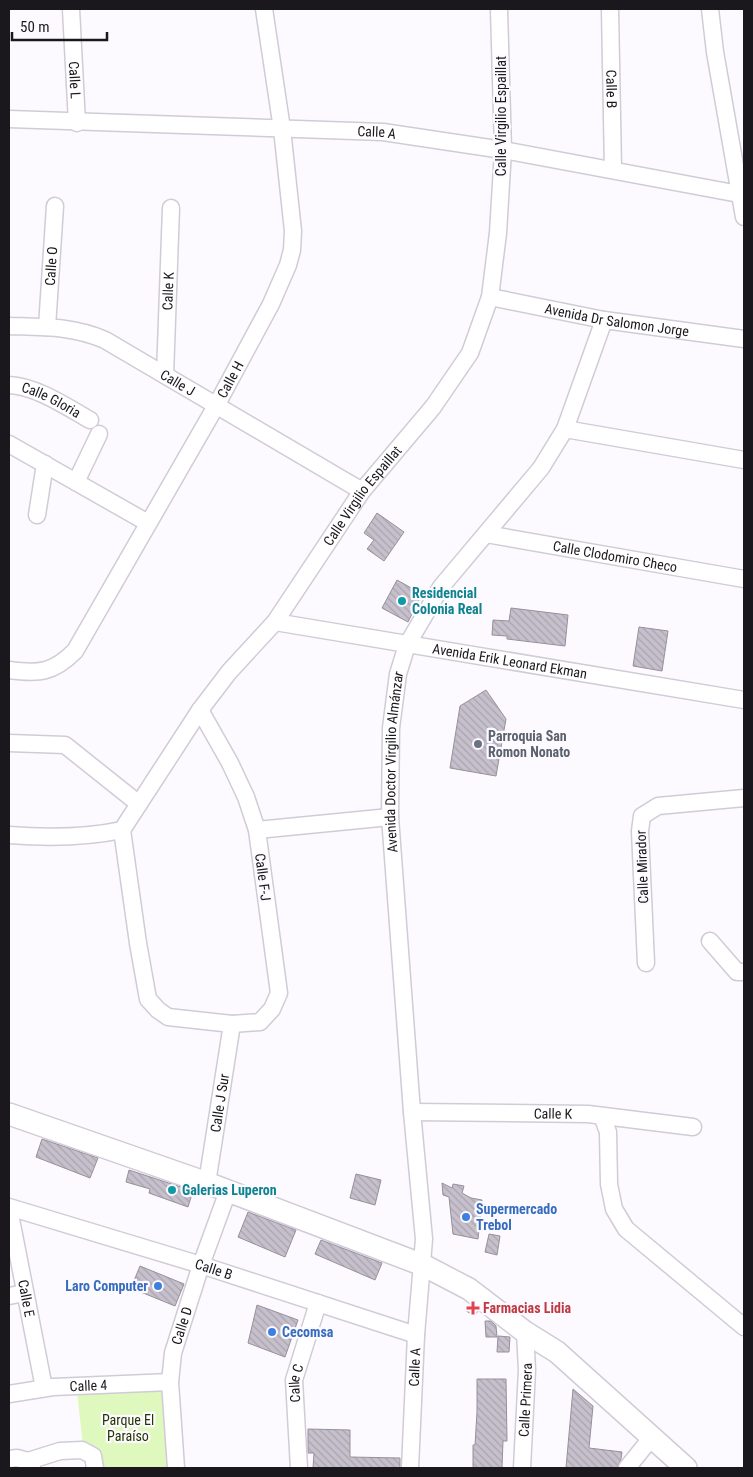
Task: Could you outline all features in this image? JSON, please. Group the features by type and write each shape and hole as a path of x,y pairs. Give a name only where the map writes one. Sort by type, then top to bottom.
{"main road":[{"path":"9,1114 207,1183 422,1265 469,1288 525,1332 557,1352 686,1468"}],"street":[{"name":"Calle L","path":"71,9 77,122"},
{"name":"Calle H","path":"9,670 32,673 47,670 65,662 75,651 216,406 271,304 288,265 292,250 293,231 282,130 264,9"},
{"name":"Calle Virgilio Espaillat","path":"122,830 200,710 229,672 275,622 362,491 433,407 470,354 490,297 498,233 503,150 499,9"},
{"name":"Calle B","path":"610,9 614,170"},
{"path":"710,9 715,52 744,217"},
{"name":"Calle A","path":"9,120 383,132 503,150 739,194"},
{"name":"Calle O","path":"46,327 55,206"},
{"name":"Calle K","path":"165,375 170,208"},
{"name":"Avenida Dr Salomon Jorge","path":"490,297 604,320 744,339"},
{"name":"Avenida Doctor Virgilio Almánzar","path":"422,1265 424,1239 412,1112 390,817 391,728 398,674 407,645 441,587 541,468 565,429 604,320"},
{"name":"Calle J","path":"9,326 71,329 106,340 362,491"},
{"name":"Calle Gloria","path":"9,385 26,387 62,404 94,427 76,482"},
{"path":"565,429 744,460"},
{"path":"9,444 148,523"},
{"path":"37,515 45,464"},
{"name":"Calle Clodomiro Checo","path":"486,534 744,578"},
{"name":"Avenida Erik Leonard Ekman","path":"275,622 744,700"},
{"name":"Calle F-J","path":"200,710 230,763 246,797 257,830 279,994 272,1009 260,1022 232,1024"},
{"path":"9,743 65,745 139,804"},
{"name":"Calle Mirador","path":"646,964 640,831 642,816 658,806 744,798"},
{"path":"257,830 390,817"},
{"path":"9,835 94,836 122,830 148,999 168,1017 232,1024"},
{"path":"710,941 737,972 744,972"},
{"name":"Calle J Sur","path":"207,1183 232,1024"},
{"name":"Calle K","path":"412,1112 588,1114 693,1127"},
{"path":"602,1116 608,1132 609,1184 614,1209 626,1229 744,1327"},
{"name":"Calle D","path":"176,1468 170,1382 172,1353 228,1191"},
{"name":"Calle B","path":"9,1208 201,1265 416,1335"},
{"name":"Calle E","path":"9,1208 44,1388"},
{"name":"Calle A","path":"410,1468 416,1335 422,1265"},
{"path":"9,1296 25,1293"},
{"name":"Calle C","path":"299,1468 294,1380 318,1303"},
{"name":"Calle Primera","path":"522,1468 526,1370 525,1332"},
{"path":"526,1370 542,1352 557,1352"},
{"name":"Calle 4","path":"9,1394 44,1388 170,1382"},
{"path":"627,1468 652,1437"},
{"path":"9,1459 17,1458 30,1465 60,1451 82,1450 93,1456 95,1468"}],"green space":[{"name":"Parque El Paraíso","path":"162,1390 166,1396 169,1468 99,1468 83,1446 77,1392"}],"building":[{"path":"377,513 404,532 384,561 367,549 374,540 364,533"},
{"name":"Residencial Colonia Real","path":"397,580 422,594 408,622 382,608"},
{"path":"511,608 568,615 565,646 507,639 507,636 492,635 493,620 509,621"},
{"path":"639,627 668,631 662,671 633,666"},
{"name":"Parroquia San Romon Nonato","path":"486,690 506,719 496,776 450,768 460,706"},
{"path":"42,1139 98,1158 90,1178 36,1157"},
{"name":"Galerias Luperon","path":"129,1170 193,1191 188,1207 149,1193 150,1189 126,1182"},
{"path":"356,1174 381,1180 375,1205 350,1198"},
{"name":"Supermercado Trebol","path":"442,1183 452,1188 453,1184 464,1186 462,1193 471,1198 482,1200 478,1239 453,1234 449,1197 443,1195"},
{"path":"248,1212 296,1230 285,1257 238,1237"},
{"path":"489,1234 500,1236 497,1255 485,1252"},
{"path":"321,1240 382,1263 375,1280 315,1254"},
{"name":"Laro Computer","path":"140,1266 184,1284 175,1306 131,1288"},
{"name":"Cecomsa","path":"257,1305 298,1320 285,1357 248,1343"},
{"path":"469,1305 478,1311 474,1316 465,1310"},
{"path":"485,1321 491,1321 496,1326 497,1337 486,1337"},
{"path":"498,1336 510,1337 509,1352 497,1352"},
{"path":"477,1379 506,1379 507,1441 503,1441 502,1468 473,1468"},
{"path":"573,1389 593,1406 589,1448 622,1452 617,1468 566,1468"},
{"path":"308,1429 350,1430 350,1457 400,1458 400,1468 313,1468 314,1453 308,1453"}],"place":[{"name":"Residencial Colonia Real","path":"402,601"},
{"name":"Parroquia San Romon Nonato","path":"478,744"},
{"name":"Galerias Luperon","path":"172,1190"},
{"name":"Supermercado Trebol","path":"466,1217"},
{"name":"Laro Computer","path":"158,1286"},
{"name":"Farmacias Lidia","path":"473,1308"},
{"name":"Cecomsa","path":"272,1332"}]}
